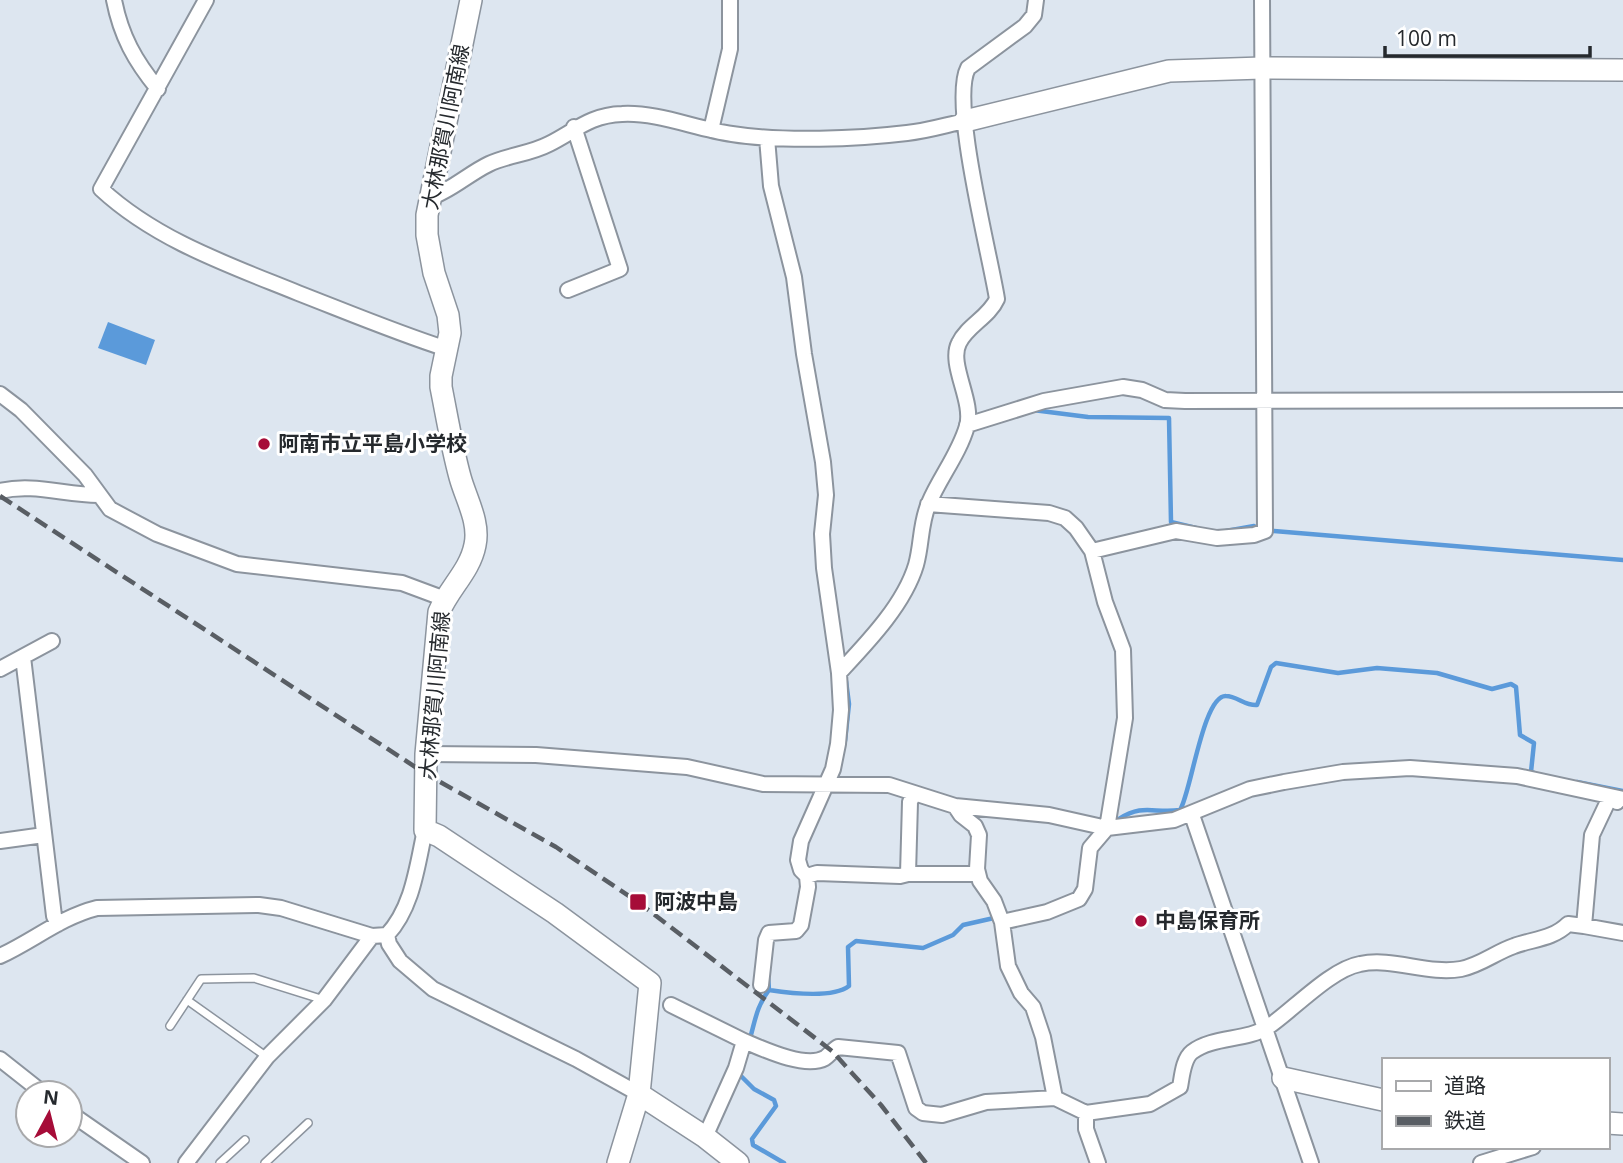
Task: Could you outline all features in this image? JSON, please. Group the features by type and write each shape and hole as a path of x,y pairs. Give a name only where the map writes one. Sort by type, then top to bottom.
{"main road":[{"name":"大林那賀川阿南線","path":"425,830 426,754 438,623 445,599 468,567 475,545 472,513 460,477 441,387 450,333 427,235 429,198 471,0"},
{"path":"965,121 1169,71 1262,68 1623,70"},
{"path":"425,830 439,836 555,913 650,983 639,1094 618,1163"},
{"path":"1283,1078 1382,1100"},
{"path":"639,1094 705,1137 738,1163"}],"street":[{"path":"114,0 119,26 140,67 158,89"},
{"path":"206,0 101,188 122,208 182,244 235,268 447,349"},
{"path":"711,130 730,49 730,0"},
{"path":"839,673 873,637 906,588 916,564 922,522 968,425 966,397 956,356 959,343 992,309 998,299 965,134 963,78 968,68 1025,26 1034,15 1036,0"},
{"path":"1092,551 1176,531 1217,538 1254,535 1265,530 1262,0"},
{"path":"429,198 441,195 492,163 524,155 551,144 574,127 597,118 622,114 645,115 711,130 767,138 908,133 965,121"},
{"path":"568,290 620,269 574,127"},
{"path":"767,138 771,186 794,277 823,462 826,495 822,534 824,568 839,673 841,710 838,744 826,785 801,841 798,860 801,870 811,875 978,874"},
{"path":"968,425 1044,401 1123,387 1142,390 1166,400 1623,400"},
{"path":"0,394 21,410 85,475 110,509 157,534 237,564 402,583 445,599"},
{"path":"0,491 12,488 54,489 80,495 98,495"},
{"path":"932,505 1049,513 1065,518 1076,528 1092,551 1105,603 1123,650 1125,718 1107,828 1104,835 1090,848 1085,889 1079,899 1047,912 1002,922"},
{"path":"0,668 52,641"},
{"path":"23,657 54,916 58,924"},
{"path":"426,754 536,755 687,767 763,784 889,785 955,806 1049,815 1107,828 1174,820 1192,815 1217,801 1262,787 1343,772 1410,768 1517,776 1617,798 1623,808"},
{"path":"908,874 910,802 914,793"},
{"path":"1584,926 1592,835 1617,798"},
{"path":"955,806 961,815 975,826 979,835 980,881 994,901 1002,922 1008,966 1021,993 1033,1007 1043,1037 1055,1098"},
{"path":"1192,815 1311,1163"},
{"path":"0,956 76,913 97,908 259,905 281,908 372,936 387,935 395,927 410,897 425,830"},
{"path":"0,841 44,835"},
{"path":"761,985 769,933 796,931 801,925 811,875"},
{"path":"671,1005 747,1042 789,1058 812,1061 825,1058 838,1047 898,1053 916,1108 934,1116 986,1102 1055,1098 1086,1113 1150,1104 1180,1087 1187,1057 1192,1051 1265,1029 1341,971 1359,964 1378,962 1446,970 1460,969 1482,962 1514,946 1537,941 1561,931 1568,924 1623,933"},
{"path":"387,935 389,944 400,961 433,989 576,1059 639,1094"},
{"path":"186,1163 267,1057 324,1000 372,936"},
{"path":"705,1137 747,1042"},
{"path":"0,1059 25,1079"},
{"path":"1086,1113 1086,1129 1098,1163"},
{"path":"84,1123 142,1163"},
{"path":"1481,1163 1527,1149"}],"lane":[{"path":"170,1026 201,979 254,978 324,1000"},
{"path":"187,1000 267,1057"},
{"path":"265,1163 308,1123"},
{"path":"220,1163 245,1140"}],"water":[{"path":"108,322 155,340 146,365 98,348"}],"waterway":[{"path":"1033,410 1088,417 1169,418 1171,522 1196,528"},
{"path":"1226,531 1254,526"},
{"path":"1274,531 1623,560"},
{"path":"1119,819 1135,811 1180,810 1204,727 1218,700 1230,696 1257,705 1271,667 1276,663 1338,673 1377,668 1437,673 1492,689 1511,684 1516,687 1520,735 1534,743 1531,772 1534,773"},
{"path":"845,741 849,704 846,681"},
{"path":"1577,782 1623,791"},
{"path":"769,990 810,994 842,990 849,986 848,947 856,941 923,948 953,935 963,925 994,918"},
{"path":"749,1042 759,1009 769,990 768,975"},
{"path":"741,1071 740,1075 754,1089 774,1100 776,1106 752,1139 753,1145 784,1163"}],"railway":[{"path":"0,496 426,774 556,847 638,902 832,1051 881,1105 926,1163"}],"place":[{"name":"阿南市立平島小学校","path":"264,444"},
{"name":"阿波中島","path":"638,902"},
{"name":"中島保育所","path":"1141,921"}]}
